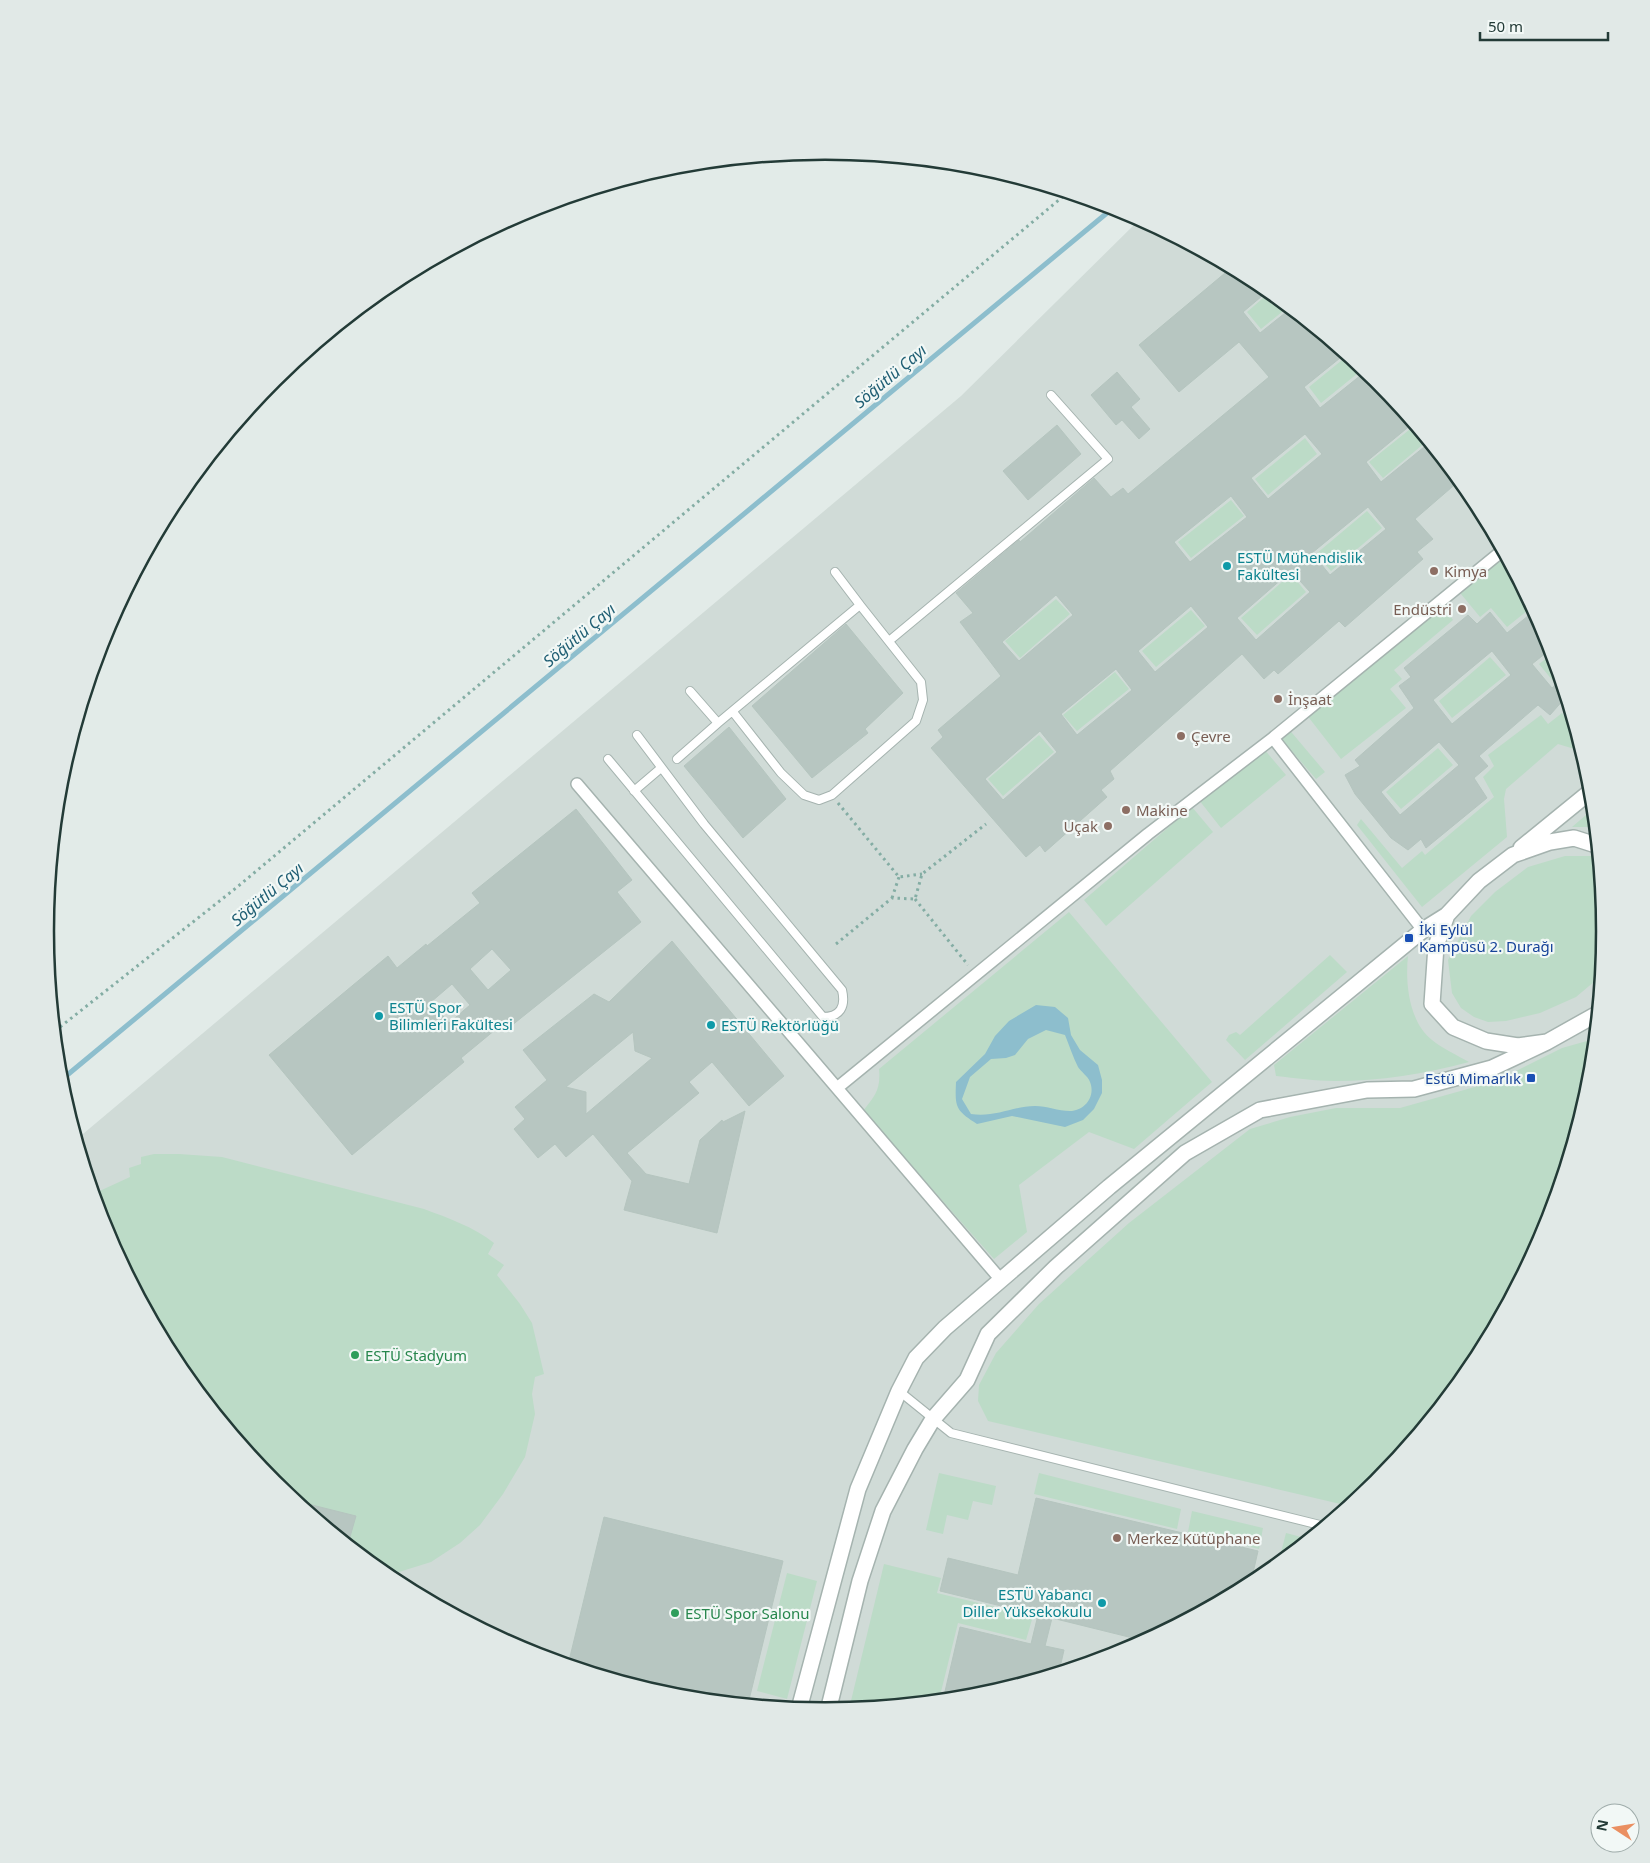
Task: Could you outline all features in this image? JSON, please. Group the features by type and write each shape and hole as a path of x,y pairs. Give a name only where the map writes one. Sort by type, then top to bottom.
{"street":[{"path":"837,1088 1148,834 1273,738 1498,555"},
{"path":"1273,738 1423,930"},
{"path":"578,784 1001,1280"},
{"path":"801,1702 858,1489 899,1391 916,1358 945,1328 1117,1181 1423,930 1447,915 1479,881 1584,797"},
{"path":"1513,855 1550,842 1574,838 1591,843"},
{"path":"1447,915 1436,946 1432,1004 1453,1027 1486,1041 1518,1046 1547,1042"},
{"path":"830,1703 860,1581 883,1511 933,1419 967,1380 988,1334 1056,1267 1186,1153 1260,1110 1367,1090 1414,1089 1492,1068 1547,1042 1591,1017"}],"lane":[{"path":"889,641 1108,459 1051,395"},
{"path":"733,712 781,773 804,795 819,800 832,795 916,721 923,700 921,682 835,572"},
{"path":"677,760 718,723 860,605"},
{"path":"690,691 718,723"},
{"path":"608,759 823,1017 832,1017 840,1012 845,1001 842,990 704,824 637,736"},
{"path":"634,791 661,768"},
{"path":"899,1391 952,1433 1318,1524"}],"path":[{"path":"60,1027 236,888 1062,198"},
{"path":"832,795 899,877"},
{"path":"899,877 922,874 986,824"},
{"path":"915,899 922,874"},
{"path":"836,944 892,898 899,877"},
{"path":"892,898 915,899 976,975"}],"shaded area":[{"path":"1134,225 1211,264 1253,290 1295,320 1334,352 1405,423 1437,462 1466,503 1493,546 1517,590 1538,636 1570,732 1590,831 1595,881 1596,932 1595,982 1590,1032 1570,1131 1538,1227 1517,1273 1493,1317 1437,1401 1405,1440 1334,1511 1295,1543 1253,1573 1211,1599 1166,1623 1120,1644 1073,1662 975,1688 926,1696 825,1703 775,1701 724,1696 675,1688 625,1676 577,1662 530,1644 484,1623 439,1599 397,1573 355,1543 316,1511 280,1477 245,1440 213,1401 157,1317 133,1273 112,1227 81,1135 961,396"}],"green space":[{"path":"1264,298 1283,311 1261,329 1247,312"},
{"path":"1342,360 1357,374 1321,403 1309,387"},
{"path":"1410,429 1423,445 1383,478 1369,462"},
{"path":"1305,438 1317,454 1268,495 1255,479"},
{"path":"1231,500 1244,516 1191,558 1178,542"},
{"path":"1367,511 1382,528 1331,571 1316,554"},
{"path":"1497,553 1527,611 1507,627 1491,608 1480,617 1456,588"},
{"path":"1291,574 1306,592 1257,635 1241,618"},
{"path":"1056,599 1070,614 1020,658 1005,641"},
{"path":"1439,600 1453,620 1394,670 1402,679 1390,689 1406,708 1341,759 1306,714"},
{"path":"1191,610 1205,626 1156,667 1142,651"},
{"path":"1490,657 1506,675 1452,718 1439,701"},
{"path":"1546,659 1554,680 1553,681 1539,664"},
{"path":"1115,672 1129,689 1077,731 1063,715"},
{"path":"1562,713 1566,719 1574,749 1558,744 1506,789 1504,799 1507,837 1422,907 1357,825 1361,819 1402,868 1422,851 1425,855 1494,797 1483,777 1494,766 1488,755 1541,715 1548,724"},
{"path":"1287,727 1325,772 1316,779 1278,735"},
{"path":"1039,735 1054,752 1003,796 988,779"},
{"path":"1263,748 1286,775 1221,828 1199,800"},
{"path":"1438,748 1453,765 1401,809 1386,792"},
{"path":"1192,807 1213,832 1106,926 1084,900"},
{"path":"1587,814 1589,827 1572,827"},
{"path":"1565,856 1593,856 1595,881 1595,981 1576,997 1540,1013 1506,1021 1488,1022 1474,1017 1461,1008 1452,993 1448,960 1471,916 1495,892 1528,867"},
{"path":"1069,912 1212,1082 1134,1149 1089,1132 1019,1185 1027,1232 994,1259 863,1111 878,1087 879,1069"},
{"path":"1330,955 1347,972 1245,1060 1226,1040 1229,1035 1236,1032 1240,1035"},
{"path":"1408,956 1408,990 1418,1023 1432,1040 1469,1062 1436,1070 1369,1080 1328,1081 1276,1076 1274,1065"},
{"path":"1588,1042 1570,1131 1538,1227 1517,1273 1493,1317 1437,1401 1405,1440 1341,1504 988,1421 978,1401 979,1385 996,1353 1039,1304 1129,1223 1250,1129 1290,1117 1336,1108 1400,1108 1496,1081 1562,1048"},
{"name":"ESTÜ Stadyum","path":"154,1154 179,1154 222,1157 424,1209 451,1219 494,1243 488,1254 504,1265 497,1275 532,1323 544,1374 535,1377 532,1394 535,1414 525,1457 503,1494 480,1525 460,1543 431,1562 396,1572 355,1543 316,1511 245,1440 213,1401 157,1317 133,1273 112,1227 99,1191 130,1177 129,1168 141,1164 141,1157"},
{"path":"939,1473 996,1486 992,1505 973,1501 968,1520 947,1515 943,1534 926,1530"},
{"path":"1039,1473 1181,1509 1177,1529 1034,1494"},
{"path":"1192,1511 1263,1528 1259,1549 1188,1532"},
{"path":"1286,1533 1302,1537 1295,1543 1281,1553"},
{"path":"884,1564 941,1578 937,1593 1033,1616 1026,1640 958,1623 941,1694 851,1702"},
{"path":"787,1573 817,1581 787,1699 757,1691"}],"water":[{"path":"1036,1005 1055,1007 1068,1018 1071,1035 1080,1050 1098,1065 1102,1080 1102,1093 1094,1109 1083,1120 1065,1127 1012,1116 977,1124 960,1111 956,1103 956,1082 985,1054 995,1036 1009,1021","holes":["1046,1030 1065,1035 1078,1067 1090,1082 1090,1098 1084,1106 1070,1111 1035,1106 996,1113 971,1114 962,1099 970,1077 991,1059 1015,1055 1028,1039"]}],"building":[{"name":"ESTÜ Mühendislik Fakültesi","path":"1225,273 1262,296 1243,312 1260,333 1285,313 1340,358 1304,387 1320,408 1360,376 1408,427 1366,462 1381,482 1424,447 1454,486 1415,519 1433,539 1417,552 1423,559 1345,627 1339,621 1278,674 1274,670 1264,679 1242,654 1110,771 1114,779 1101,790 1107,797 1045,852 1040,845 1026,857 931,748 943,737 938,730 1001,676 960,622 973,613 956,593 1019,540 1020,542 1094,478 1111,497 1123,488 1128,494 1269,377 1239,342 1179,392 1139,345","holes":["1305,434 1322,454 1268,499 1251,478","1231,496 1247,517 1190,562 1174,542","1368,507 1386,529 1330,575 1312,553","1291,571 1310,592 1256,640 1237,618","1056,595 1073,615 1019,661 1002,642","1191,606 1208,627 1155,672 1138,651","1116,669 1132,690 1077,735 1061,714","1040,731 1057,752 1003,800 985,779"]},
{"path":"1117,372 1140,399 1131,407 1150,429 1139,439 1122,420 1116,425 1091,395"},
{"path":"1057,425 1081,454 1028,500 1003,471"},
{"path":"1490,612 1507,633 1529,615 1544,654 1532,664 1552,688 1555,685 1561,703 1550,715 1538,705 1479,756 1488,766 1474,778 1487,798 1426,848 1421,839 1408,850 1391,838 1355,794 1345,775 1360,766 1355,760 1414,708 1399,686 1411,677 1404,668 1468,615 1477,624","holes":["1492,651 1511,675 1452,724 1433,700","1439,742 1459,765 1400,815 1381,792"]},
{"path":"846,624 903,693 865,729 868,733 812,778 752,706"},
{"path":"729,727 786,799 743,838 684,766"},
{"name":"ESTÜ Spor Bilimleri Fakültesi","path":"576,809 632,880 617,892 641,922 506,1030 501,1025 461,1058 464,1062 352,1155 269,1055 388,956 397,968 426,944 427,946 480,903 472,893","holes":["492,949 511,970 488,990 470,969","452,984 470,1005 449,1023 431,1002"]},
{"path":"672,941 784,1076 749,1106 712,1062 689,1082 699,1093 627,1153 646,1174 689,1184 700,1140 722,1120 723,1122 745,1111 717,1233 624,1210 632,1181 593,1134 566,1157 555,1144 538,1158 514,1129 525,1119 515,1107 547,1080 523,1050 594,994 609,1002","holes":["633,1032 635,1051 652,1058 586,1114 586,1092 566,1087"]},
{"name":"ESTÜ Yabancı Diller Yüksekokulu","path":"1036,1498 1258,1551 1253,1573 1211,1599 1133,1638 1052,1618 1045,1646 1064,1650 1060,1666 975,1688 945,1693 960,1627 1031,1644 1038,1615 940,1591 948,1558 1018,1575"},
{"path":"309,1504 356,1516 350,1539"},
{"name":"ESTÜ Spor Salonu","path":"604,1517 783,1561 749,1698 675,1688 625,1676 569,1659"}],"waterway":[{"name":"Söğütlü Çayı","path":"68,1075 1106,214"}],"place":[{"name":"ESTÜ Mühendislik Fakültesi","path":"1227,566"},
{"name":"Kimya","path":"1434,571"},
{"name":"Endüstri","path":"1462,609"},
{"name":"İnşaat","path":"1278,699"},
{"name":"Çevre","path":"1181,736"},
{"name":"Makine","path":"1126,810"},
{"name":"Uçak","path":"1108,826"},
{"name":"İki Eylül Kampüsü 2. Durağı","path":"1409,938"},
{"name":"ESTÜ Spor Bilimleri Fakültesi","path":"379,1016"},
{"name":"ESTÜ Rektörlüğü","path":"711,1025"},
{"name":"Estü Mimarlık","path":"1531,1078"},
{"name":"ESTÜ Stadyum","path":"355,1355"},
{"name":"Merkez Kütüphane","path":"1117,1538"},
{"name":"ESTÜ Yabancı Diller Yüksekokulu","path":"1102,1603"},
{"name":"ESTÜ Spor Salonu","path":"675,1613"}]}
